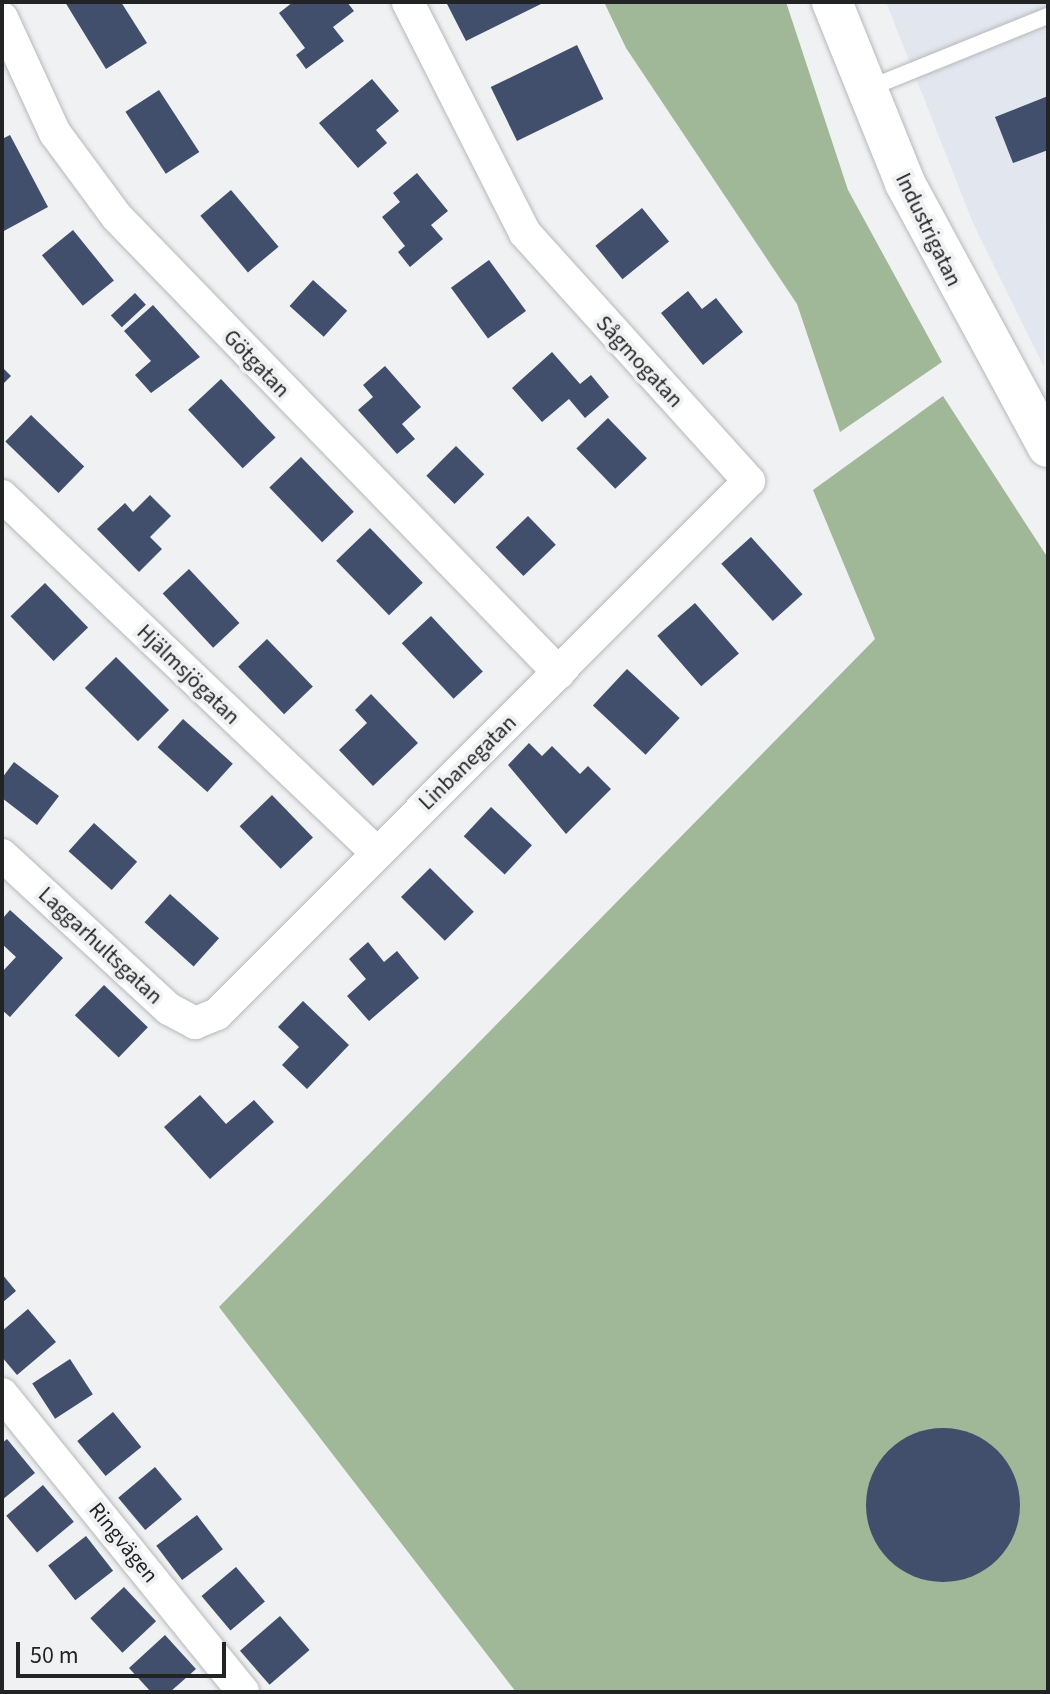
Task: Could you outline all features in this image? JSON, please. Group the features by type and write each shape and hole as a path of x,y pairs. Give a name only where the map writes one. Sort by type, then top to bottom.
{"street":[{"name":"Sågmogatan","path":"408,2 525,233 749,481 559,673"},
{"name":"Industrigatan","path":"832,2 865,89 960,297 1048,447"},
{"name":"Götgatan","path":"2,18 55,133 117,217 559,673"},
{"name":"Hjälmsjögatan","path":"2,496 376,852"},
{"name":"Linbanegatan","path":"376,852 559,673"},
{"name":"Laggarhultsgatan","path":"2,855 169,1009 195,1023 217,1014 376,852"},
{"name":"Ringvägen","path":"2,1394 243,1692"}],"lane":[{"path":"865,89 1048,16"}],"shaded area":[{"path":"886,2 1048,2 1044,367 973,223"}],"green space":[{"path":"604,2 786,2 848,190 942,362 840,432 797,304 626,48"},
{"path":"943,396 1048,558 1048,1692 516,1692 219,1307 875,639 813,490"}],"building":[{"path":"65,2 121,2 147,43 106,69"},
{"path":"293,2 347,2 354,11 333,27 344,41 306,69 296,55 305,48 279,13"},
{"path":"446,2 545,2 466,41"},
{"path":"577,45 603,99 517,141 491,87"},
{"path":"372,79 399,111 376,130 387,143 358,168 319,123"},
{"path":"159,90 199,152 166,174 125,112"},
{"path":"1048,96 1048,150 1013,163 995,117"},
{"path":"10,135 48,207 2,232 2,139"},
{"path":"417,173 448,211 431,225 443,239 410,267 398,252 405,246 382,217 400,202 393,193"},
{"path":"231,190 279,247 248,272 200,216"},
{"path":"642,208 669,241 622,279 595,246"},
{"path":"73,230 114,281 83,306 42,255"},
{"path":"489,260 526,311 488,339 451,288"},
{"path":"313,280 347,311 324,337 290,306"},
{"path":"688,291 702,309 716,298 743,332 703,365 661,313"},
{"path":"135,293 146,305 122,327 111,316"},
{"path":"153,305 200,357 151,393 135,375 151,361 124,331"},
{"path":"552,352 580,384 591,375 609,397 585,418 569,399 542,422 512,388"},
{"path":"385,366 421,407 402,424 415,439 397,454 358,410 373,397 363,385"},
{"path":"2,367 11,376 2,385"},
{"path":"221,379 276,438 243,468 188,410"},
{"path":"31,415 84,466 59,493 5,442"},
{"path":"608,418 647,458 615,489 576,449"},
{"path":"456,446 484,474 455,504 426,476"},
{"path":"301,457 354,512 322,542 269,488"},
{"path":"150,495 171,516 150,537 162,549 139,572 97,529 125,503 133,512"},
{"path":"528,516 556,545 523,576 496,547"},
{"path":"370,528 423,583 389,615 336,561"},
{"path":"751,537 803,594 773,621 721,564"},
{"path":"189,569 239,623 213,648 163,594"},
{"path":"45,583 88,628 54,661 10,616"},
{"path":"695,603 739,654 701,686 657,636"},
{"path":"431,616 483,672 454,699 402,643"},
{"path":"267,639 313,686 284,714 238,667"},
{"path":"116,657 169,710 138,741 85,688"},
{"path":"627,669 680,718 646,755 593,706"},
{"path":"371,694 418,743 373,786 339,750 367,723 355,710"},
{"path":"183,719 233,764 207,792 158,747"},
{"path":"529,743 542,756 552,746 580,774 588,766 611,789 566,834 508,765"},
{"path":"14,762 59,796 37,825 2,798 2,778"},
{"path":"272,795 313,837 281,869 240,826"},
{"path":"491,807 532,845 505,874 464,836"},
{"path":"94,823 137,862 112,890 69,851"},
{"path":"430,868 474,912 445,941 401,897"},
{"path":"170,894 219,938 194,966 145,922"},
{"path":"10,910 63,958 10,1017 2,1010 2,972 16,957 2,944 2,919"},
{"path":"368,942 384,962 397,951 419,978 369,1021 347,996 366,979 349,959"},
{"path":"104,985 148,1027 119,1058 75,1015"},
{"path":"303,1001 349,1045 307,1089 282,1065 299,1047 278,1027"},
{"path":"200,1095 226,1124 254,1100 274,1122 210,1179 164,1127"},
{"path":"2,1274 16,1291 2,1303"},
{"path":"28,1309 56,1342 17,1375 2,1357 2,1331"},
{"path":"70,1359 93,1394 55,1419 32,1384"},
{"path":"113,1412 141,1447 106,1476 77,1441"},
{"path":"943,1428 973,1434 998,1450 1014,1475 1020,1505 1014,1535 998,1560 973,1576 943,1582 913,1576 888,1560 872,1535 866,1505 872,1475 888,1450 913,1434"},
{"path":"7,1439 35,1473 2,1500 2,1443"},
{"path":"155,1467 182,1499 145,1530 118,1498"},
{"path":"43,1485 74,1522 37,1553 6,1516"},
{"path":"197,1515 223,1549 182,1580 156,1546"},
{"path":"86,1536 113,1571 75,1600 48,1566"},
{"path":"236,1567 265,1601 230,1630 202,1596"},
{"path":"124,1587 156,1621 122,1653 90,1618"},
{"path":"280,1616 310,1650 270,1685 240,1651"},
{"path":"165,1635 196,1669 170,1692 151,1692 129,1668"}]}
